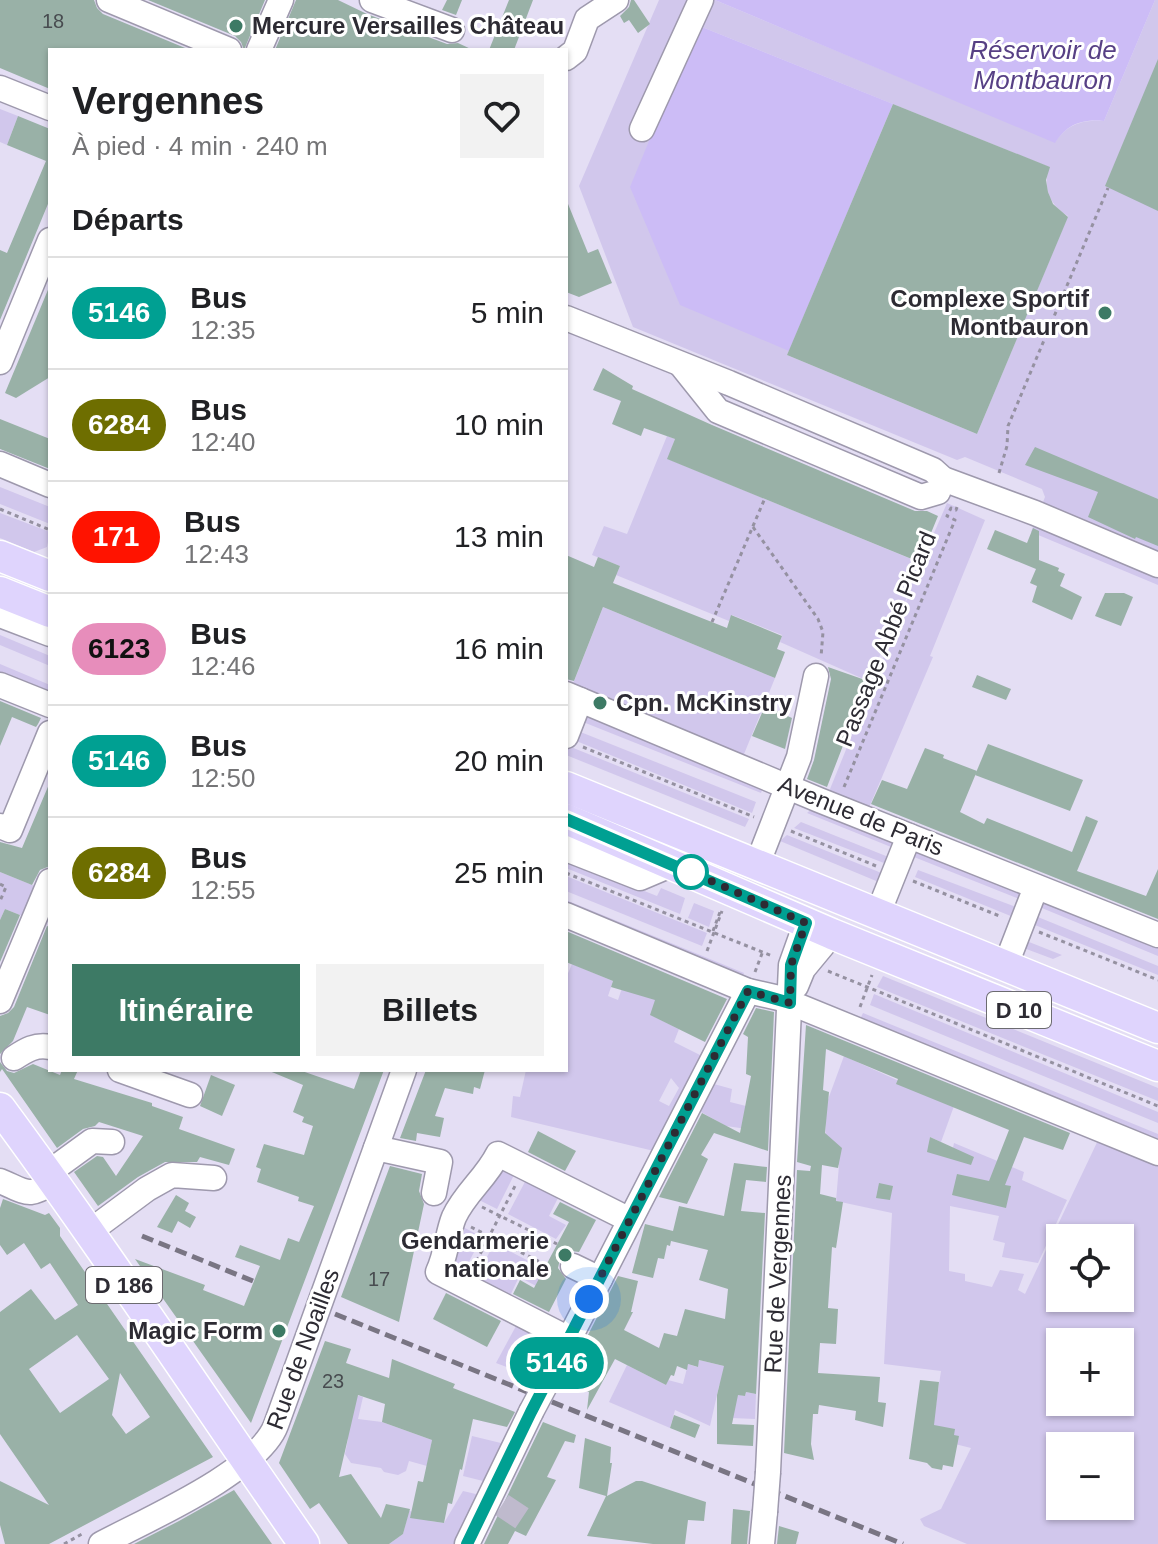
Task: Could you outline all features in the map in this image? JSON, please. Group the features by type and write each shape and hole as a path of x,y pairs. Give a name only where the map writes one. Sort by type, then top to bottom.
{"main road":[{"path":"0,556 48,571 41,608 0,592"},
{"name":"D 10","path":"568,788 1158,1028"},
{"name":"D 10","path":"568,820 819,928 1158,1066"},
{"path":"819,928 832,897"},
{"name":"D 186","path":"0,1108 304,1544"}],"street":[{"path":"109,0 224,48"},
{"path":"260,48 281,0"},
{"path":"372,0 452,30"},
{"path":"568,56 575,51 587,19 616,0"},
{"path":"642,129 701,0"},
{"path":"0,88 48,107"},
{"path":"0,362 48,245"},
{"path":"568,319 933,470 943,479 1035,513 1158,565"},
{"path":"0,464 48,484"},
{"path":"0,615 48,633"},
{"path":"757,865 799,757 816,676"},
{"path":"0,685 48,703"},
{"path":"573,697 573,741"},
{"name":"Avenue de Paris","path":"573,697 1158,935"},
{"path":"1,831 10,830 48,738"},
{"path":"877,916 909,836"},
{"path":"568,850 640,878 673,864"},
{"path":"0,1001 48,886"},
{"path":"1005,967 1036,887"},
{"path":"568,916 748,991 790,1003 1158,1153"},
{"name":"Rue de Vergennes","path":"762,1544 791,965 819,928"},
{"path":"467,1544 496,1502 563,1337 600,1279 624,1217 748,991"},
{"path":"5,1066 25,1050 41,1045 48,1047"},
{"path":"126,1072 190,1095"},
{"name":"Rue de Noailles","path":"101,1544 247,1463 274,1432 403,1072"},
{"path":"0,1181 28,1193 36,1193 92,1141 112,1142"},
{"path":"376,1148 440,1162 434,1193"},
{"path":"563,1337 438,1272 459,1208 489,1171 498,1154 624,1217"},
{"path":"89,1232 147,1189 172,1175 181,1173 214,1178"},
{"path":"573,1266 600,1279"}],"path":[{"path":"999,473 1007,446 1008,426 1108,188"},
{"path":"712,622 765,498"},
{"name":"Passage Abbé Picard","path":"829,799 955,520 947,516 951,508 956,510 958,504"},
{"path":"0,509 48,529"},
{"path":"753,527 818,619 823,632 823,646 816,676"},
{"path":"573,741 1158,980"},
{"path":"568,874 773,956"},
{"path":"0,884 6,887 0,901"},
{"path":"707,951 722,909"},
{"path":"860,1007 875,968"},
{"path":"823,969 1158,1106"},
{"path":"464,1286 525,1168"},
{"path":"459,1208 500,1216 557,1244"},
{"path":"459,1208 490,1236 546,1265"}],"shaded area":[{"path":"659,0 715,0 1055,142 1076,124 1104,121 1155,0 1158,0 1158,585 1031,532 1045,497 1042,489 965,457 957,460 633,327 579,186","holes":["697,25 1049,167 1049,195 1056,207 1068,216 977,434 787,355 789,351"]},
{"path":"0,109 18,116 7,145 0,142"},
{"path":"667,436 675,439 668,459 921,563 947,503 985,520 930,656 933,657 868,810 828,794 912,587 868,681 780,642 782,635 732,615 729,621 616,575 620,566 592,555 604,526 627,534"},
{"path":"0,487 48,506 48,523 0,504"},
{"path":"0,513 48,531 47,547 34,552 0,538"},
{"path":"603,607 775,678 742,759 571,689"},
{"path":"0,635 48,655 48,665 0,645"},
{"path":"0,664 48,684 48,690 45,697 0,679"},
{"path":"581,714 763,787 761,793 578,720"},
{"path":"573,729 756,802 752,813 569,738"},
{"path":"568,746 749,819 745,827 568,756"},
{"path":"813,808 898,842 896,849 807,813"},
{"path":"801,822 891,858 889,865 794,828"},
{"path":"787,835 884,874 881,883 780,841"},
{"path":"918,850 1027,894 1024,901 914,857"},
{"path":"568,861 657,896 661,888 685,898 680,914 568,869"},
{"path":"918,870 1021,909 1018,919 915,877"},
{"path":"0,872 37,887 25,917 5,909 0,920"},
{"path":"568,877 707,933 702,946 568,892"},
{"path":"1040,898 1158,946 1158,956 1037,906"},
{"path":"568,901 744,973 741,980 568,910"},
{"path":"694,903 714,911 709,927 688,918"},
{"path":"1033,915 1158,966 1158,975 1030,923"},
{"path":"1024,940 1062,955 1053,959 1021,947"},
{"path":"572,964 613,981 608,996 618,1000 624,982 658,991 651,1015 679,1029 674,1042 702,1056 654,1151 511,1117 513,1096 520,1097 526,1072 568,1072 568,973","holes":["671,1078 679,1088 669,1106 659,1101"]},
{"path":"883,976 1158,1088 1158,1101 877,987"},
{"path":"874,994 1158,1112 1158,1123 870,1005"},
{"path":"863,1013 1158,1134 1158,1146 858,1023"},
{"path":"844,1056 954,1106 941,1142 930,1137 928,1152 953,1148 954,1143 1024,1172 1022,1180 1067,1200 1056,1224 1046,1224 1046,1246 1038,1263 1002,1257 1005,1243 993,1240 999,1216 950,1206 949,1271 965,1274 965,1281 992,1287 1000,1270 1024,1274 1018,1290 1025,1294 1046,1250 1046,1312 1134,1312 1134,1224 1058,1224 1101,1134 1158,1161 1158,1544 967,1544 924,1526 920,1519 941,1509 971,1448 931,1438 941,1371 884,1364 892,1213 836,1201 839,1165 825,1162 826,1105"},
{"path":"714,1084 732,1089 730,1102 754,1108 754,1130 726,1126 701,1112"},
{"path":"500,1164 516,1171 497,1209 475,1198"},
{"path":"527,1178 560,1194 549,1216 566,1225 556,1239 508,1214"},
{"path":"461,1226 482,1237 462,1275 447,1267"},
{"path":"494,1243 542,1268 538,1287 519,1277 509,1298 475,1281"},
{"path":"516,1326 528,1326 551,1341 553,1350 538,1379 496,1363"},
{"path":"699,1360 728,1367 719,1386 710,1426 675,1410 670,1428 609,1402 627,1365 666,1385 668,1380 683,1384 688,1364 697,1367"},
{"path":"324,1385 363,1397 358,1419 382,1422 432,1440 427,1466 409,1461 406,1471 398,1475 384,1472 381,1468 351,1463 345,1454 348,1439"},
{"path":"746,1392 756,1394 755,1419 732,1418 737,1394 745,1396"},
{"path":"472,1436 505,1444 487,1482 463,1476"},
{"path":"463,1491 480,1495 455,1544 389,1544 403,1534 409,1511 425,1514 430,1521 444,1523"}],"water":[{"name":"Réservoir de Montbauron","path":"715,0 1155,0 1104,121 1076,124 1055,143"},
{"path":"697,25 893,104 789,351 680,305 630,187"}],"building":[{"path":"0,0 94,0 103,14 185,48 48,48 48,88 0,68"},
{"path":"148,0 265,0 245,48 235,36"},
{"path":"296,0 338,0 447,44 458,43 469,48 276,48"},
{"path":"447,0 462,0 456,15 442,10"},
{"path":"509,0 533,0 515,48 490,48"},
{"path":"631,0 650,24 638,33 629,20 624,23 620,16"},
{"path":"1158,59 1158,211 1105,186"},
{"path":"893,104 1050,167 1046,180 1048,192 1053,204 1068,217 977,434 787,355"},
{"path":"18,116 48,128 48,204 0,320 0,250 7,253 46,161 7,145"},
{"path":"568,204 588,253 598,249 612,283 579,297 568,293"},
{"path":"48,290 48,378 16,398 5,393"},
{"path":"603,368 633,386 632,389 712,425 915,511 927,511 938,516 919,562 667,459 675,439 644,428 641,436 612,424 621,401 593,390"},
{"path":"0,419 48,438 48,468 0,449"},
{"path":"1035,447 1158,499 1158,546 1088,517 1098,492 1025,465"},
{"path":"1033,528 1039,531 1039,560 1059,568 1058,571 1065,574 1060,586 1082,597 1072,620 1032,602 1037,586 1030,583 1036,569 987,549 995,530 1027,543"},
{"path":"568,556 594,567 598,557 620,566 613,583 727,628 731,615 782,636 777,649 785,652 775,678 603,607 574,681 568,680"},
{"path":"1105,593 1124,593 1133,597 1121,626 1095,616"},
{"path":"828,667 868,681 827,787 807,779 831,679"},
{"path":"977,675 1011,689 1006,700 972,687"},
{"path":"0,701 41,718 36,727 12,717 0,746"},
{"path":"765,706 792,718 785,749 752,736"},
{"path":"988,744 1083,780 1070,811 975,775"},
{"path":"925,748 977,771 960,812 984,824 987,818 1072,852 1086,816 1098,821 1077,871 1146,896 1158,869 1158,919 871,804 882,780 907,789"},
{"path":"48,787 48,867 40,870 32,885 0,872 0,842 22,848"},
{"path":"5,909 20,915 0,962 0,920"},
{"path":"48,926 48,1014 27,1007 13,1041 0,1054 0,1016 14,1007"},
{"path":"568,932 727,999 705,1042 650,1015 655,1000 611,987 613,981 568,963"},
{"path":"756,1008 774,1012 768,1151 714,1133 701,1155 708,1159 687,1204 659,1197 702,1113 740,1133 751,1076 746,1074 748,1037 743,1034"},
{"path":"806,1025 1070,1133 1063,1150 1024,1137 1005,1185 1011,1186 1006,1208 952,1195 957,1174 989,1181 1009,1130 896,1084 898,1079 826,1049 823,1090 829,1092 825,1133 842,1148 838,1168 822,1165 820,1194 843,1202 836,1248 832,1247 828,1308 838,1309 836,1344 820,1343 818,1373 880,1377 878,1402 886,1403 883,1427 855,1420 856,1411 819,1405 818,1414 813,1414 811,1444 814,1460 784,1453 797,1170 810,1171 811,1166 797,1162"},
{"path":"0,1062 7,1071 14,1073 33,1064 60,1075 61,1072 77,1072 74,1079 152,1103 152,1106 183,1117 179,1129 235,1149 229,1165 200,1157 197,1162 165,1162 98,1206 74,1172 97,1156 103,1157 116,1176 143,1136 99,1122 83,1129 57,1148 2,1069 0,1072"},
{"path":"272,1072 305,1072 354,1089 360,1072 383,1072 251,1423 135,1259 205,1285 203,1290 244,1306 260,1266 235,1257 240,1245 280,1260 288,1238 299,1242 314,1206 298,1201 299,1197 257,1182 261,1169 256,1167 264,1144 304,1155 313,1126 302,1122 304,1117 293,1112 303,1085"},
{"path":"425,1072 484,1072 480,1089 474,1087 473,1094 445,1088 435,1116 444,1118 440,1137 417,1133 416,1141 400,1138"},
{"path":"211,1075 235,1085 222,1116 200,1106"},
{"path":"538,1131 576,1151 565,1171 528,1152"},
{"path":"930,1137 974,1157 971,1165 927,1152"},
{"path":"734,1163 767,1167 766,1182 746,1180 741,1211 765,1213 756,1394 746,1392 745,1396 738,1395 732,1424 754,1425 753,1446 717,1444 717,1395 724,1366 699,1360 698,1367 688,1364 687,1370 677,1366 674,1376 671,1375 666,1385 615,1359 587,1410 589,1392 565,1380 618,1276 638,1281 633,1312 624,1330 659,1348 664,1333 677,1336 685,1309 725,1319 728,1289 699,1280 708,1250 671,1241 664,1259 658,1258 653,1278 632,1273 645,1224 673,1231 679,1206 724,1216"},
{"path":"390,1166 422,1174 419,1191 424,1204 399,1322 341,1297"},
{"path":"879,1183 893,1186 890,1200 876,1198"},
{"path":"176,1195 189,1203 185,1211 196,1217 190,1228 178,1221 172,1233 157,1227"},
{"path":"3,1199 45,1215 49,1213 60,1228 60,1236 213,1457 49,1544 5,1544 0,1525 0,1481 49,1505 0,1434 0,1312 31,1289 55,1320 78,1305 50,1263 41,1269 24,1243 7,1255 0,1245 0,1208","holes":["77,1335 109,1379 60,1413 29,1369","120,1373 150,1417 126,1434 112,1415"]},
{"name":"Gendarmerie nationale","path":"560,1202 596,1220 579,1252 571,1251 560,1259 558,1268 566,1279 549,1312 513,1294 520,1280 534,1288 569,1222 553,1214"},
{"path":"446,1293 501,1321 487,1347 433,1319"},
{"path":"325,1341 351,1349 346,1363 389,1378 392,1359 455,1384 453,1388 515,1412 507,1427 473,1419 462,1470 452,1504 448,1503 444,1523 410,1518 418,1481 423,1482 432,1440 382,1422 385,1404 358,1395 339,1477 351,1474 381,1518 386,1504 410,1509 403,1534 389,1544 348,1544 319,1503 310,1509 279,1463"},
{"path":"920,1380 939,1382 934,1425 955,1429 954,1435 959,1436 953,1467 943,1465 942,1470 909,1459"},
{"path":"674,1415 700,1425 695,1438 670,1428"},
{"path":"543,1422 576,1435 574,1443 565,1441 547,1477 556,1480 526,1536 515,1531 508,1544 484,1544"},
{"path":"585,1438 611,1447 607,1496 642,1481 706,1502 704,1521 688,1520 685,1544 653,1544 587,1536 606,1496 579,1488"},
{"path":"234,1490 272,1544 134,1544 179,1521"},
{"path":"733,1509 750,1511 747,1544 731,1544"},
{"path":"779,1526 799,1532 796,1544 777,1544"}],"tunnel":[{"path":"502,1505 532,1525"}],"railway":[{"path":"142,1236 253,1281"},
{"path":"335,1314 903,1544"}],"bus line":[{"name":"5146","path":"467,1544 531,1412 748,991 790,1003 791,965 806,923 568,820"}],"place":[{"name":"Mercure Versailles Château","path":"236,26"},
{"name":"Complexe Sportif Montbauron","path":"1105,313"},
{"name":"Cpn. McKinstry","path":"600,703"},
{"name":"Gendarmerie nationale","path":"565,1255"},
{"name":"Magic Form","path":"279,1331"}],"route":[{"path":"589,1299 748,991 790,1003 791,965 806,923 691,872"}]}
